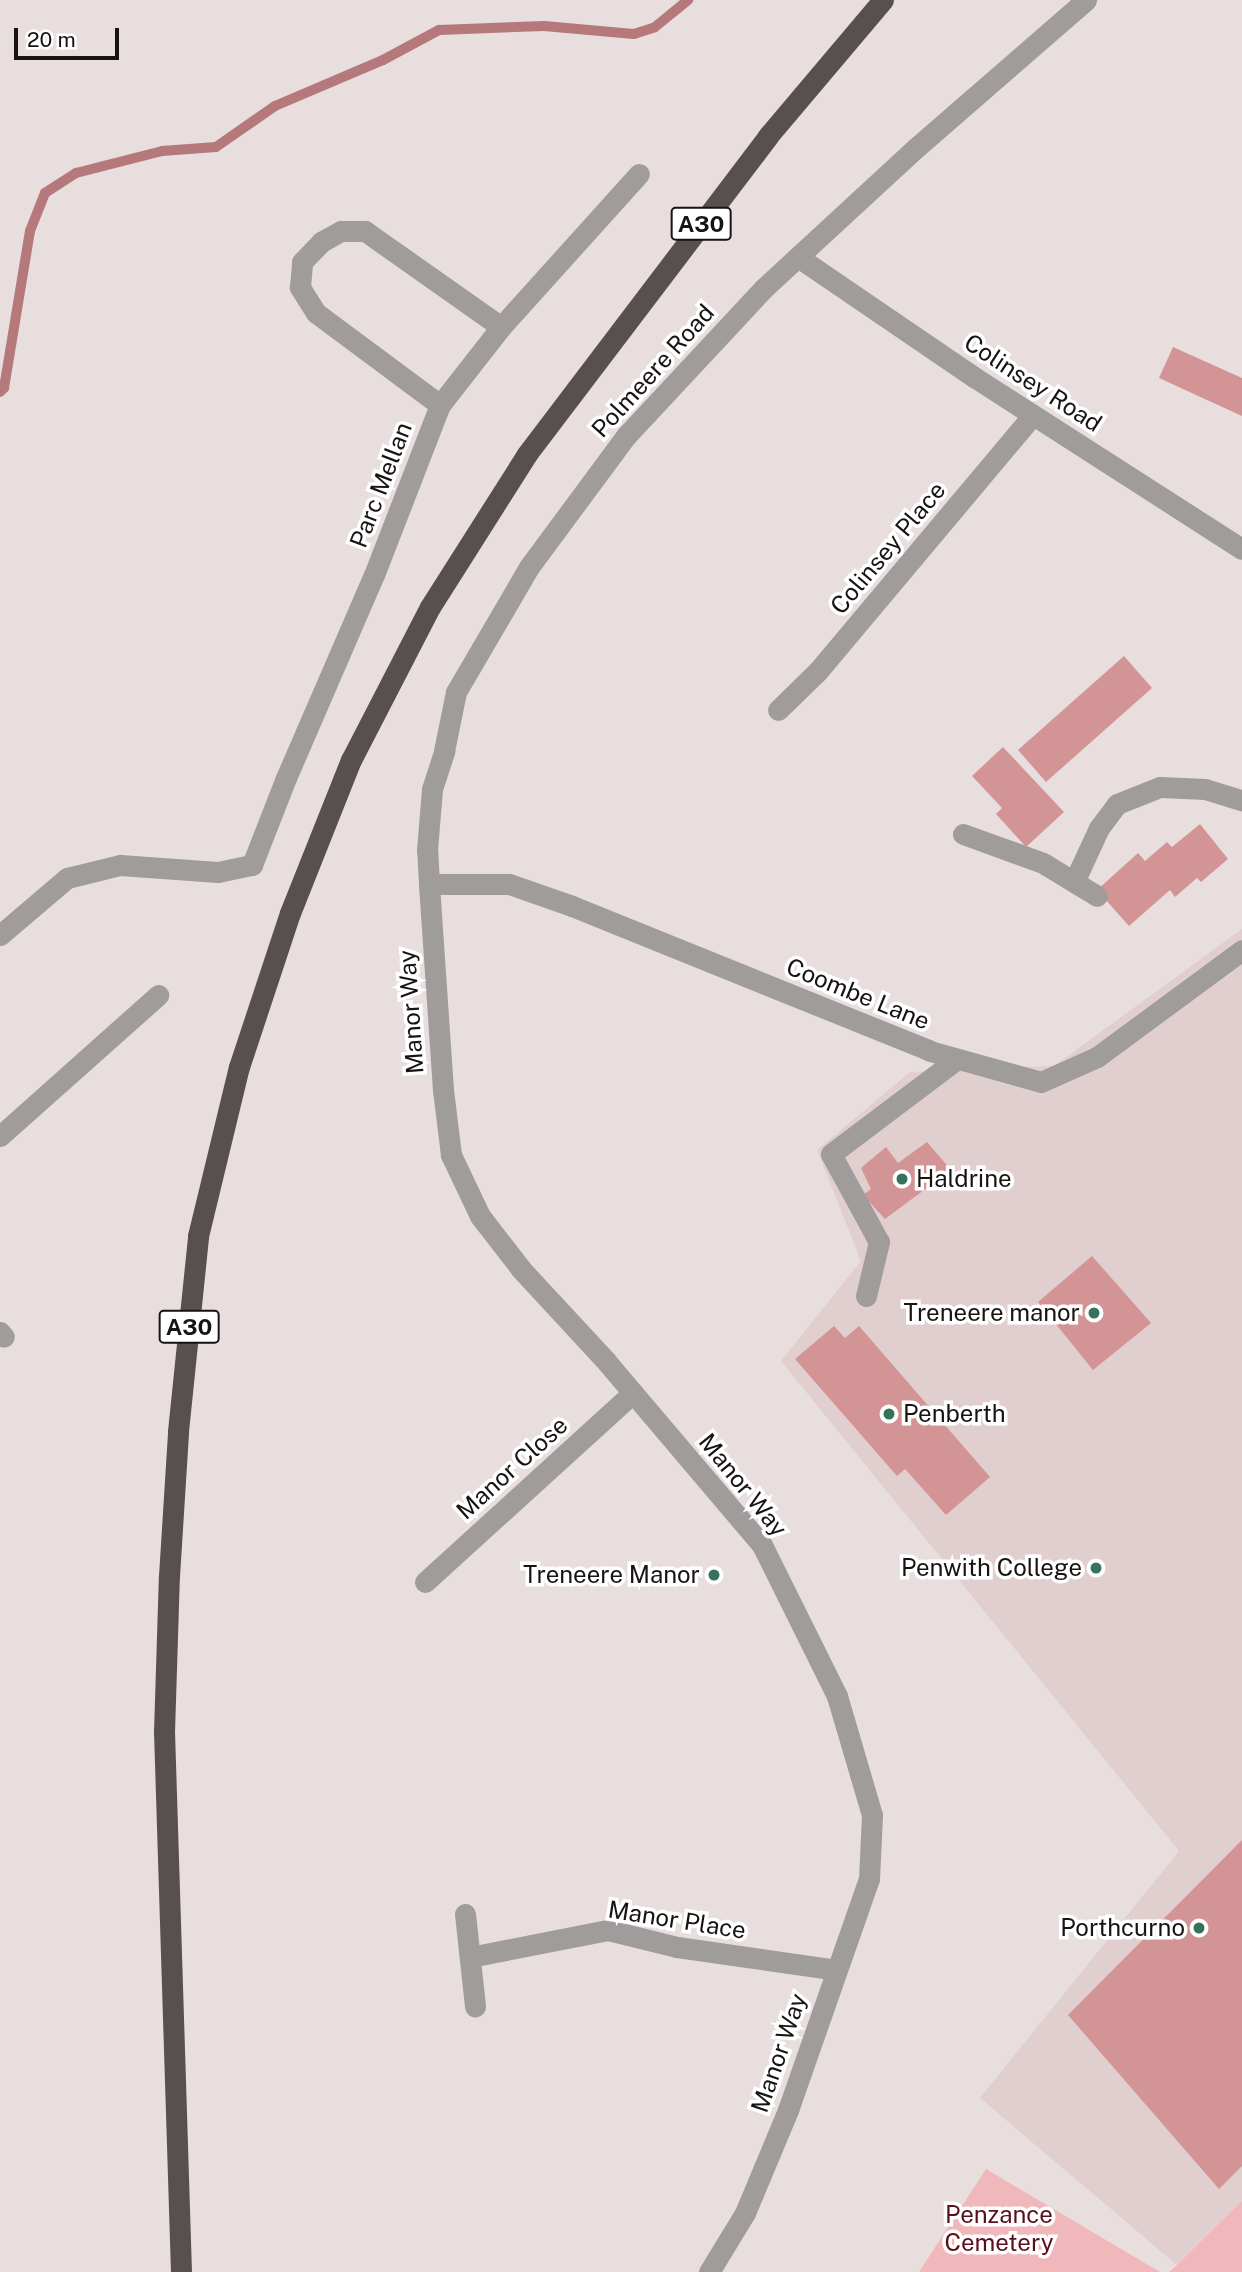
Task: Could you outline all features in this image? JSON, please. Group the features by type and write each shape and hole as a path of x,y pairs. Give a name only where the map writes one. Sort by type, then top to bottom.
{"highway":[{"name":"A30","path":"181,2272 164,1732 169,1576 178,1431 198,1236 239,1067 290,913 351,760 430,607 535,443 768,136 883,0"}],"street":[{"name":"Polmeere Road","path":"429,884 427,850 432,789 444,751 457,692 516,590 626,436 764,288 927,138 1086,0"},
{"name":"Parc Mellan","path":"0,935 67,878 120,865 218,872 252,866 286,778 374,575 440,405 501,327 639,174"},
{"path":"440,405 316,313 300,287 302,262 321,242 341,231 365,231 501,327"},
{"name":"Colinsey Road","path":"798,257 1033,415 1242,549"},
{"name":"Colinsey Place","path":"778,710 818,671 1033,415"},
{"path":"1074,882 1099,828 1117,804 1160,787 1205,789 1242,800"},
{"path":"963,834 1043,863 1097,896"},
{"name":"Coombe Lane","path":"429,884 509,884 572,906 930,1051 1041,1082 1097,1057 1242,950"},
{"name":"Manor Way","path":"429,884 443,1090 451,1155 480,1216 521,1269 633,1393 762,1545 838,1696 872,1815 869,1879 788,2110 745,2213 709,2272"},
{"path":"0,1136 158,995"},
{"path":"866,1296 879,1242 831,1154 957,1059"},
{"name":"Manor Close","path":"425,1582 633,1393"},
{"path":"465,1914 475,2006"},
{"name":"Manor Place","path":"470,1957 608,1930 677,1947 836,1970"}],"shaded area":[{"name":"Penwith College","path":"1242,929 1242,2201 1177,2265 980,2098 1179,1851 781,1361 861,1261 817,1150 910,1072 1054,1066"}],"green space":[{"name":"Penzance Cemetery","path":"986,2169 1160,2272 919,2272"},
{"path":"1242,2201 1242,2272 1169,2272 1177,2265"}],"building":[{"path":"1173,347 1242,378 1242,416 1159,378"},
{"path":"1124,656 1152,688 1046,782 1018,750"},
{"path":"1003,747 1064,812 1026,847 996,814 1002,808 972,776"},
{"path":"1200,824 1228,859 1201,882 1197,878 1175,897 1170,890 1129,926 1097,890 1138,853 1145,861 1167,842 1172,847"},
{"name":"Haldrine","path":"927,1142 951,1170 885,1219 863,1195 871,1189 861,1168 886,1147 898,1163"},
{"name":"Treneere manor","path":"1092,1256 1151,1323 1093,1370 1038,1302"},
{"name":"Penberth","path":"834,1326 845,1338 859,1326 990,1477 946,1515 905,1469 897,1476 795,1359"},
{"name":"Treneere Manor","path":"713,1566 722,1577 714,1584 705,1573"},
{"name":"Porthcurno","path":"1242,1840 1242,2166 1219,2189 1068,2015"}],"waterway":[{"path":"0,392 4,388 30,231 45,193 76,173 162,151 216,147 275,106 383,60 439,30 544,26 634,34 655,27 688,0"}],"place":[{"name":"Haldrine","path":"902,1179"},
{"name":"Treneere manor","path":"1094,1313"},
{"name":"Penberth","path":"889,1414"},
{"name":"Penwith College","path":"1096,1568"},
{"name":"Treneere Manor","path":"714,1575"},
{"name":"Porthcurno","path":"1199,1928"}]}
